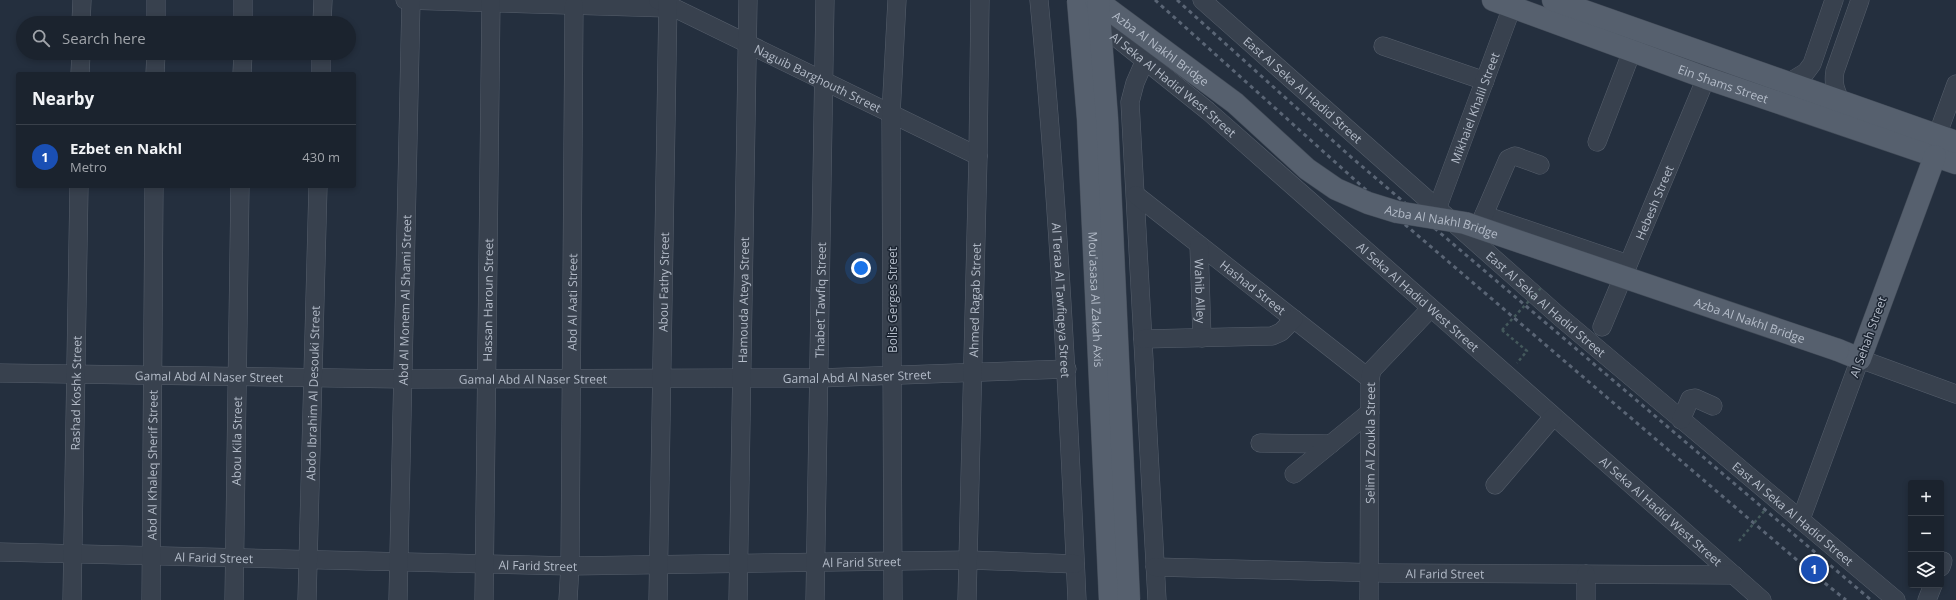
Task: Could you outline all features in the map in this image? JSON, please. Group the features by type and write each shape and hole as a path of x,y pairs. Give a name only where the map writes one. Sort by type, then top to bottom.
{"main road":[{"name":"Mou'asasa Al Zakah Axis","path":"1078,0 1088,119 1110,600"},
{"name":"Mou'asasa Al Zakah Axis","path":"1097,0 1107,118 1129,600"},
{"name":"Azba Al Nakhl Bridge","path":"1097,0 1235,103 1307,169 1336,189 1368,203 1397,212 1465,223 1838,350 1860,359"},
{"name":"Ein Shams Street","path":"1553,0 1841,101 1942,145 1956,163"},
{"name":"Ein Shams Street","path":"1502,4 1706,78 1942,145"},
{"name":"Al Sehah Street","path":"1860,359 1942,145"}],"street":[{"path":"81,16 82,0"},
{"path":"156,0 156,16"},
{"path":"243,0 243,16"},
{"path":"322,16 323,0"},
{"path":"405,0 491,1 574,5 665,3"},
{"name":"Abd Al Monem Al Shami Street","path":"398,600 411,0"},
{"name":"Hamouda Ateya Street","path":"738,600 746,44 748,0"},
{"name":"Thabet Tawfiq Street","path":"815,600 822,80 825,0"},
{"name":"Bolis Gerges Street","path":"893,600 891,114 898,0"},
{"name":"Ahmed Ragab Street","path":"967,600 978,156 980,0"},
{"name":"Al Teraa Al Tawfiqeya Street","path":"1039,0 1048,92 1067,369 1077,600"},
{"name":"Al Seka Al Hadid West Street","path":"1069,0 1208,111 1430,309 1762,600"},
{"name":"East Al Seka Al Hadid Street","path":"1202,0 1437,209 1681,420 1896,600"},
{"path":"1788,83 1806,72 1812,64 1834,0"},
{"path":"1841,101 1836,92 1834,82 1835,71 1860,0"},
{"name":"Hassan Haroun Street","path":"484,600 491,1"},
{"name":"Naguib Barghouth Street","path":"665,3 746,44 978,156"},
{"name":"Abou Fathy Street","path":"658,600 663,378 665,3"},
{"name":"Mikhaiel Khalil Street","path":"1437,209 1485,81 1502,4"},
{"name":"Abd Al Aati Street","path":"568,600 570,566 574,5"},
{"path":"1383,46 1485,81"},
{"path":"1598,142 1632,51"},
{"path":"80,72 81,60"},
{"path":"155,72 156,60"},
{"path":"242,60 242,72"},
{"path":"321,60 321,72"},
{"path":"1145,60 1135,83 1130,102 1157,600"},
{"name":"Hebesh Street","path":"1602,327 1706,78"},
{"name":"Al Sehah Street","path":"1942,145 1956,84"},
{"path":"1473,240 1508,159 1515,156 1540,165"},
{"name":"Rashad Koshk Street","path":"72,600 79,188"},
{"name":"Abd Al Khaleq Sherif Street","path":"151,600 154,188"},
{"name":"Abou Kila Street","path":"234,600 240,188"},
{"name":"Abdo Ibrahim Al Desouki Street","path":"307,600 318,188"},
{"name":"Hashad Street","path":"1136,195 1370,379"},
{"path":"1484,215 1628,264"},
{"name":"Wahib Alley","path":"1199,245 1202,338"},
{"name":"Selim Al Zoukla Street","path":"1368,600 1370,379 1372,370 1378,362 1430,309"},
{"path":"1143,339 1272,336 1281,332 1294,319"},
{"path":"1860,359 1956,394"},
{"name":"Al Sehah Street","path":"1801,519 1860,359"},
{"name":"Gamal Abd Al Naser Street","path":"0,373 402,380 819,378 1067,369"},
{"path":"1681,420 1690,399 1694,398 1714,406"},
{"path":"1294,474 1370,412"},
{"path":"1495,485 1553,417"},
{"path":"1260,444 1331,444"},
{"name":"Al Farid Street","path":"0,552 570,566 969,560 1075,564"},
{"name":"Al Farid Street","path":"1156,567 1369,572 1734,575"},
{"path":"1586,574 1586,600"},
{"path":"1927,600 1932,588"}],"path":[{"path":"1527,351 1502,330 1541,288"},
{"path":"1739,541 1765,510"}],"railway":[{"path":"1155,0 1395,216 1811,572 1846,600"},
{"path":"1177,0 1351,157 1871,600"}],"place":[{"name":"Ezbet en Nakhl","path":"1814,569"}]}
